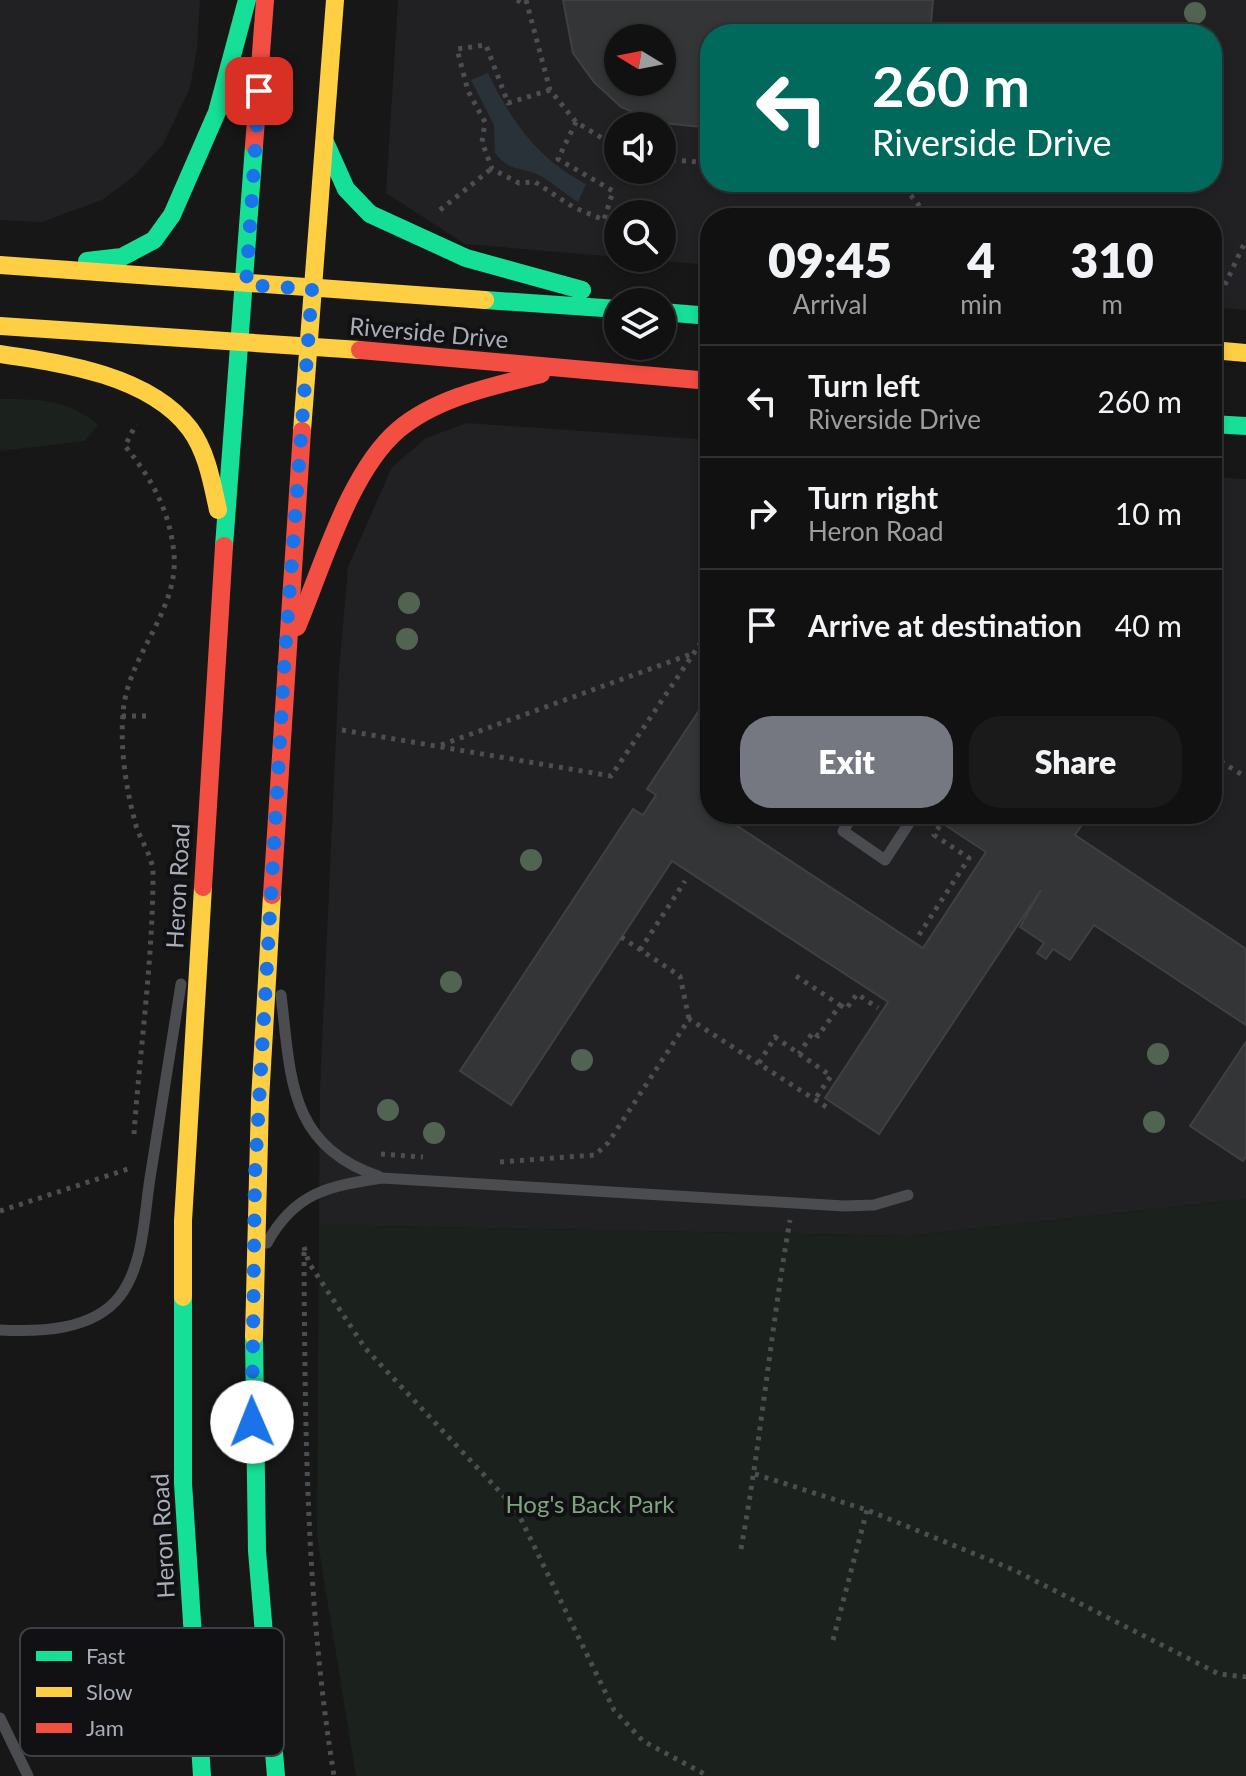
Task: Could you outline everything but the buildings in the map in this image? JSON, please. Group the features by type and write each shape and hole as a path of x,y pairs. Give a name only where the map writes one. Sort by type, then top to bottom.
{"main road":[{"path":"36,268 122,257 154,240 172,215 217,112 247,0"},
{"name":"Heron Road","path":"191,1628 182,1415 183,1221 224,539 246,285 265,0"},
{"path":"262,1628 251,1398 252,1272 285,654 335,0"},
{"path":"324,138 346,189 370,214 466,258 604,295"},
{"name":"Riverside Drive","path":"0,265 246,285 604,308"},
{"path":"676,313 700,315"},
{"name":"Riverside Drive","path":"0,326 241,345 308,347 700,380"},
{"path":"1222,351 1246,353"},
{"path":"0,354 34,359 104,379 152,398 184,421 209,468 224,539"},
{"path":"285,654 364,479 395,432 462,395 569,368"},
{"path":"1222,425 1246,426"},
{"name":"Heron Road","path":"201,1756 202,1776"},
{"path":"274,1756 276,1776"}],"lane":[{"path":"848,824 843,831 885,860 908,824"},
{"path":"186,950 204,841"},
{"path":"271,907 297,1103 316,1139 328,1151 345,1163 382,1178"},
{"path":"0,1330 55,1330 94,1315 120,1296 130,1277 144,1223 184,965"},
{"path":"252,1272 276,1227 305,1200 321,1189 382,1178 793,1203 874,1205 908,1195"},
{"path":"0,1718 28,1776"}],"path":[{"path":"517,0 525,2 550,90 576,122 604,139"},
{"path":"550,90 508,103 486,45 457,49 468,91 485,122 482,142 492,169 519,183 535,182 573,207 604,220 613,191 558,159 576,122"},
{"path":"676,160 700,162"},
{"path":"439,210 492,169"},
{"path":"908,192 921,208"},
{"path":"1222,291 1246,240"},
{"path":"134,1137 153,869 135,824 123,753 122,716 125,685 165,604 174,573 170,529 161,498 149,475 125,446 140,416"},
{"path":"342,730 611,776 700,644"},
{"path":"440,745 694,652"},
{"path":"122,716 152,716"},
{"path":"1222,762 1246,777"},
{"path":"919,935 969,858 934,835 941,824"},
{"path":"640,950 685,881"},
{"path":"485,1163 595,1155 608,1143 689,1019 680,976 621,937"},
{"path":"796,976 846,1009 857,994 878,1008"},
{"path":"799,1054 813,1032 818,1036 840,1005"},
{"path":"689,1019 828,1108"},
{"path":"759,1063 775,1037 831,1076 815,1099"},
{"path":"0,1211 131,1169 132,1153"},
{"path":"375,1153 438,1159"},
{"path":"741,1549 755,1474 771,1328 793,1203"},
{"path":"334,1776 315,1637 306,1439 304,1247 309,1263 365,1348 516,1509 614,1710 643,1741 708,1776"},
{"path":"755,1474 867,1510 1014,1570 1219,1674 1246,1677"},
{"path":"833,1640 867,1510"}],"shaded area":[{"path":"0,0 200,0 197,48 190,88 163,144 135,175 102,200 42,222 0,220"},
{"path":"398,0 1246,0 1246,310 1222,308 1222,208 700,208 700,264 676,262 676,200 604,200 604,256 465,244 386,193"},
{"path":"488,73 516,123 540,151 586,184 578,202 551,182 509,165 495,153 494,125 471,80"},
{"path":"467,423 700,439 700,824 1222,824 1222,478 1246,479 1246,1199 909,1236 319,1225 320,1088 339,670 348,567 392,467 426,438"}],"green space":[{"path":"0,399 40,400 64,405 98,425 85,441 0,451"},
{"name":"Hog's Back Park","path":"1246,1199 1246,1776 356,1776 317,1537 319,1225 909,1236"}],"traffic: fast":[{"path":"87,261 122,257 154,240 172,215 217,112 247,0"},
{"path":"325,142 346,189 370,214 466,258 582,290"},
{"path":"224,546 254,146"},
{"path":"485,300 604,308"},
{"path":"676,313 700,315"},
{"path":"1222,425 1246,426"},
{"path":"183,1297 183,1483 192,1628"},
{"path":"254,1336 257,1551 264,1628"},
{"path":"201,1756 202,1776"},
{"path":"274,1756 276,1776"}],"traffic: slow":[{"path":"302,431 335,0"},
{"path":"0,265 485,300"},
{"path":"0,326 360,350"},
{"path":"1222,351 1246,353"},
{"path":"0,354 77,367 103,375 152,396 173,411 190,429 201,448 218,510"},
{"path":"183,1297 183,1221 203,887"},
{"path":"254,1336 260,1100 272,895"}],"traffic: jam":[{"path":"254,146 265,0"},
{"path":"360,350 700,380"},
{"path":"297,627 351,495 365,470 398,430 448,401 541,374"},
{"path":"272,895 302,431"},
{"path":"203,887 224,546"}],"route":[{"path":"252,1422 255,1173 285,654 312,289 246,285 259,91"}]}
